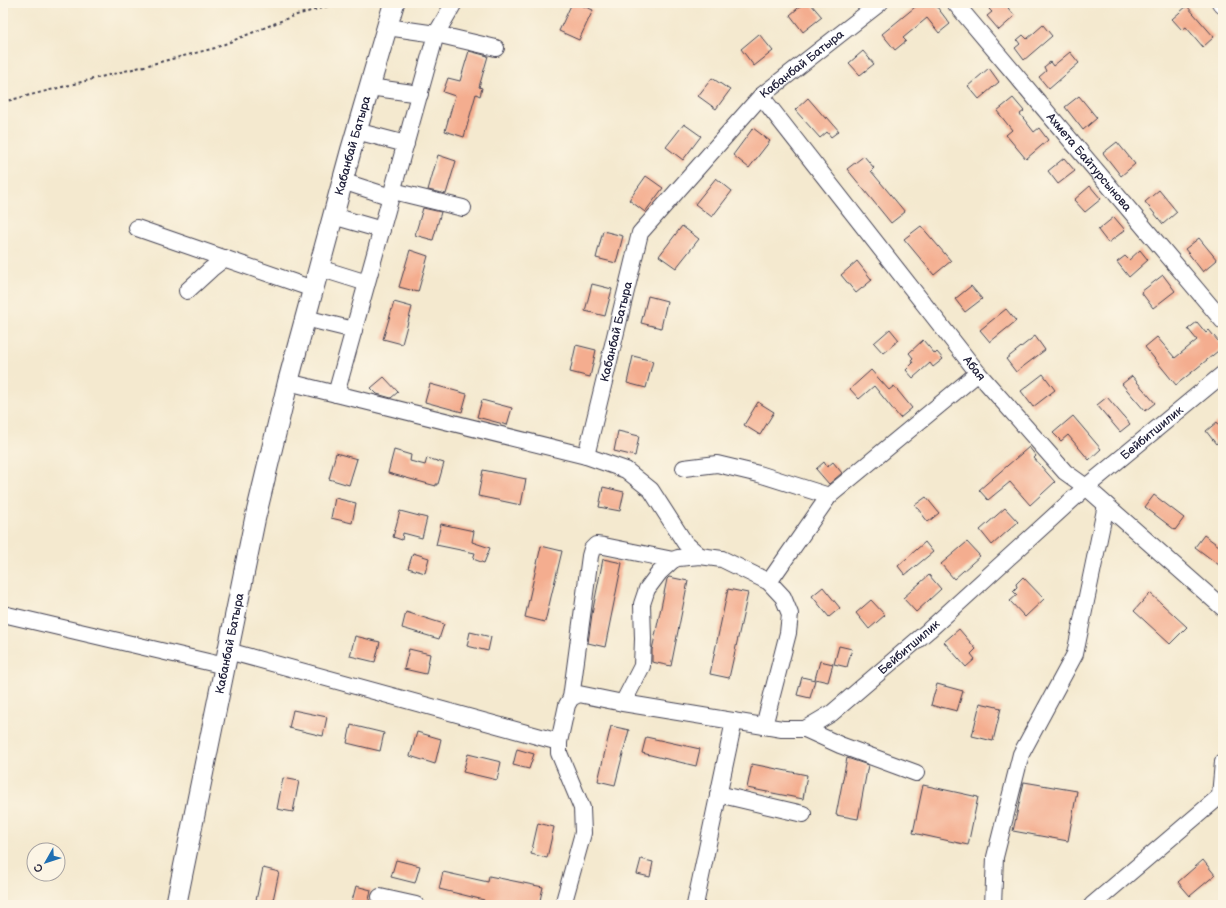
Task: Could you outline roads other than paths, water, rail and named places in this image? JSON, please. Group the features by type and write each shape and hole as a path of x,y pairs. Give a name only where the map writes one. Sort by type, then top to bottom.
{"main road":[{"name":"Кабанбай Батыра","path":"176,905 255,519 288,382 342,181 394,3"}],"street":[{"path":"336,394 436,34 454,3"},
{"name":"Кабанбай Батыра","path":"586,456 640,233 761,96 880,3"},
{"name":"Ахмета Байтурсынова","path":"955,3 1223,321"},
{"path":"1220,3 1223,6"},
{"path":"387,27 436,34 496,48"},
{"path":"369,87 420,94"},
{"name":"Абая","path":"761,96 978,373 1065,472 1086,487 1223,608"},
{"path":"356,132 406,144"},
{"path":"342,181 392,194 464,208"},
{"path":"333,216 382,230"},
{"path":"137,228 313,289"},
{"path":"187,291 225,258"},
{"path":"319,268 367,283"},
{"path":"305,318 354,330"},
{"path":"769,582 829,496 978,373"},
{"name":"Бейбитшилик","path":"805,729 832,713 929,630 1086,487 1223,374"},
{"path":"288,382 586,456 626,470 651,490 685,543 700,556"},
{"path":"684,468 717,464 759,474 829,496"},
{"path":"994,905 996,857 1021,754 1075,654 1106,505"},
{"path":"563,905 584,833 582,808 559,754 559,742 567,705 571,698 592,549 596,545 604,546 673,560"},
{"path":"622,703 642,666 642,604 647,589 673,560 678,558 700,556 722,559 769,582 783,597 790,614 788,633 764,726"},
{"path":"3,614 226,658 559,742"},
{"path":"571,698 579,694 622,703 782,729 805,729 840,745 916,773"},
{"path":"695,905 734,721"},
{"path":"1092,905 1220,796 1223,762"},
{"path":"718,794 802,814"},
{"path":"380,897 416,905"}]}
